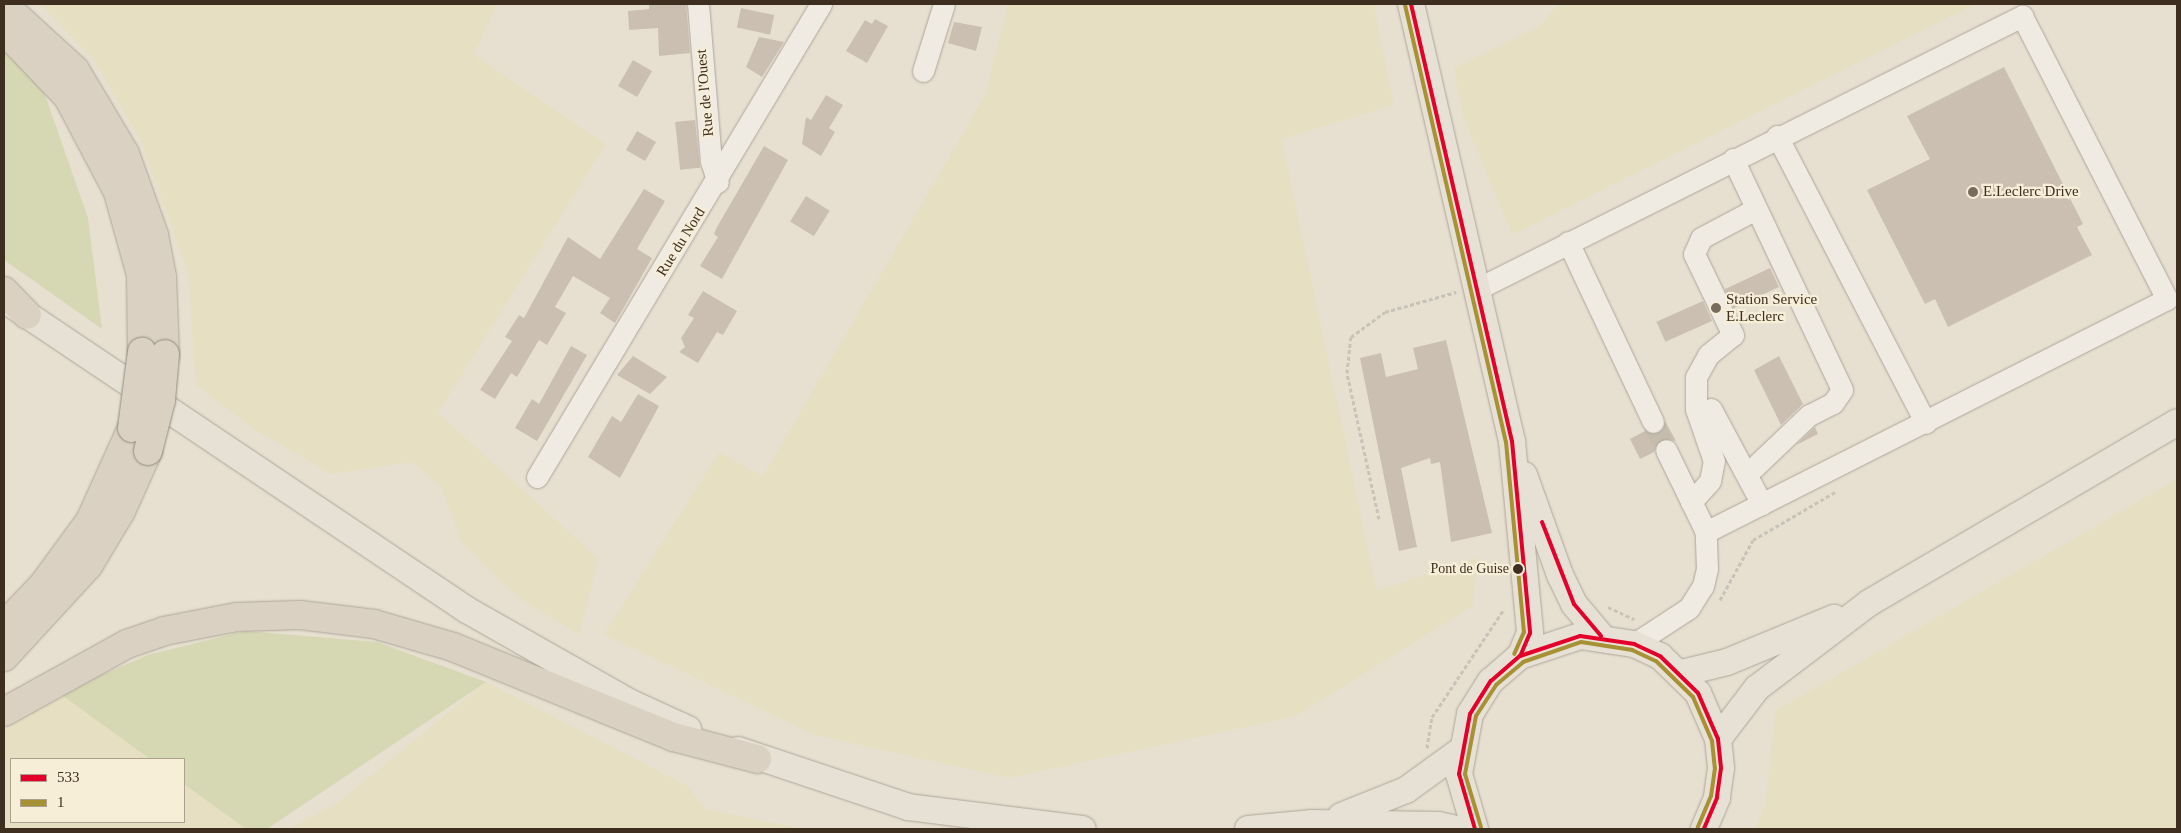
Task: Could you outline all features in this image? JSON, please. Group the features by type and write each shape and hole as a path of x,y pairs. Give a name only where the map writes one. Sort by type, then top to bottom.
{"highway":[{"path":"4,5 75,70 125,154 154,235 162,277 154,353 132,428 90,520 43,585 4,626"},
{"path":"4,30 68,97 118,192 141,275 161,400 148,451 121,511 88,566 4,657"},
{"path":"4,292 26,315"},
{"path":"4,712 127,644 164,631 237,617 300,615 374,624 453,646 674,737 757,759"}],"main road":[{"path":"1411,4 1512,441 1560,575 1574,604 1601,636"},
{"path":"4,299 467,610 629,702 757,759 908,807 1083,829"},
{"path":"1718,739 1756,688 1869,603 2177,422"},
{"path":"1512,441 1530,632 1520,656"},
{"path":"1682,673 1727,662 1869,603"},
{"path":"1476,829 1462,795 1460,751 1470,714 1486,689 1520,656 1559,640 1601,636 1634,644 1682,673 1706,707 1718,739 1717,798 1704,829"},
{"path":"1311,823 1366,809 1426,778 1460,751"},
{"path":"1248,829 1311,823 1438,825 1457,829"}],"street":[{"name":"Rue de l'Ouest","path":"698,4 711,161 718,182"},
{"name":"Rue du Nord","path":"537,477 718,182 821,4"},
{"path":"923,70 944,4"},
{"path":"1476,289 1777,136 2022,16 2167,299 1926,423 1706,532"},
{"path":"1777,136 1926,423"},
{"path":"1732,159 1842,390 1833,403 1809,415 1747,474"},
{"path":"1691,502 1710,481 1714,461 1696,408 1696,377 1708,355 1733,335 1694,254 1701,238 1756,209"},
{"path":"1568,242 1653,422"},
{"path":"1696,377 1735,461 1747,474 1762,504"},
{"path":"1634,644 1689,608 1704,586 1706,532 1666,450"}],"path":[{"path":"1379,519 1347,373 1351,337 1385,312 1476,289"},
{"path":"1426,778 1432,717 1506,606"}],"shaded area":[{"path":"40,4 497,4 474,55 606,144 438,413 599,559 579,635 521,599 461,541 441,487 413,462 331,474 255,430 196,385 188,274 141,142 93,59"},
{"path":"1008,4 1374,4 1394,105 1282,139 1377,591 1478,557 1473,606 1296,716 1009,778 814,735 604,634 719,452 763,476 984,97"},
{"path":"1558,4 1976,4 1512,235 1462,115 1454,68 1540,26"},
{"path":"2177,479 2177,829 1755,829 1765,805 1775,711"},
{"path":"486,682 688,786 705,809 805,829 288,829 337,803"},
{"path":"59,693 149,758 10,758 10,823 185,823 185,785 246,829 4,829 4,731"}],"green space":[{"path":"4,47 36,69 88,218 102,329 4,260"},
{"path":"244,631 377,642 486,682 267,829 246,829 185,785 185,758 149,758 59,693 148,655"}],"building":[{"path":"649,4 686,4 690,53 659,56 658,28 629,30 628,11 649,9"},
{"path":"741,8 774,15 770,35 737,28"},
{"path":"875,19 888,26 867,63 846,51 865,20 872,24"},
{"path":"954,22 982,27 976,51 948,43"},
{"path":"759,37 784,42 762,77 746,67"},
{"path":"633,60 652,71 637,97 618,86"},
{"path":"2004,67 2083,224 2077,227 2092,255 1948,327 1935,299 1925,304 1867,190 1930,159 1907,116"},
{"path":"826,95 843,105 829,128 835,132 821,156 802,144 806,117 811,120"},
{"path":"695,120 700,168 680,170 675,122"},
{"path":"637,131 656,142 645,161 626,150"},
{"path":"764,146 788,160 722,279 700,266 718,237 714,234 717,227"},
{"path":"644,189 665,201 637,249 652,258 615,323 600,313 610,298 573,276 555,307 566,313 547,345 539,340 517,377 511,373 495,399 480,390 512,341 505,337 519,315 524,318 568,237 600,259"},
{"path":"806,196 830,211 814,236 790,221"},
{"path":"1770,268 1779,287 1734,308 1725,289"},
{"path":"703,291 737,311 723,335 717,332 698,363 679,352 685,347 681,338 694,318 688,315"},
{"path":"1703,301 1712,321 1665,342 1656,322"},
{"path":"1446,340 1492,533 1451,542 1440,462 1431,464 1430,458 1401,468 1417,547 1399,551 1360,358 1381,353 1386,377 1418,369 1413,348"},
{"path":"571,346 587,355 537,441 515,428 532,399 539,404"},
{"path":"633,356 667,377 650,394 617,375"},
{"path":"1779,356 1803,404 1781,425 1754,370"},
{"path":"638,394 659,406 620,478 588,457 612,416 621,422"},
{"path":"1665,421 1676,441 1660,439 1654,452 1640,459 1630,439 1645,431 1659,433"},
{"path":"1815,427 1818,434 1796,445"}],"tunnel":[{"path":"1653,422 1666,450"}],"transit line":[{"name":"533","path":"1411,4 1512,441 1530,633 1520,656"},
{"name":"1","path":"1405,5 1506,442 1524,632 1514,654"},
{"name":"533","path":"1542,522 1574,604 1601,636"},
{"name":"533","path":"1475,829 1459,774 1470,714 1491,681 1520,656 1580,636 1634,644 1660,656 1698,693 1718,739 1721,768 1717,798 1704,829"},
{"name":"1","path":"1481,827 1465,774 1476,716 1496,685 1523,662 1581,642 1632,650 1656,661 1693,697 1712,741 1715,768 1711,796 1698,827"}],"place":[{"name":"E.Leclerc Drive","path":"1973,192"},
{"name":"Station Service E.Leclerc","path":"1716,308"},
{"name":"Pont de Guise","path":"1518,569"}]}
